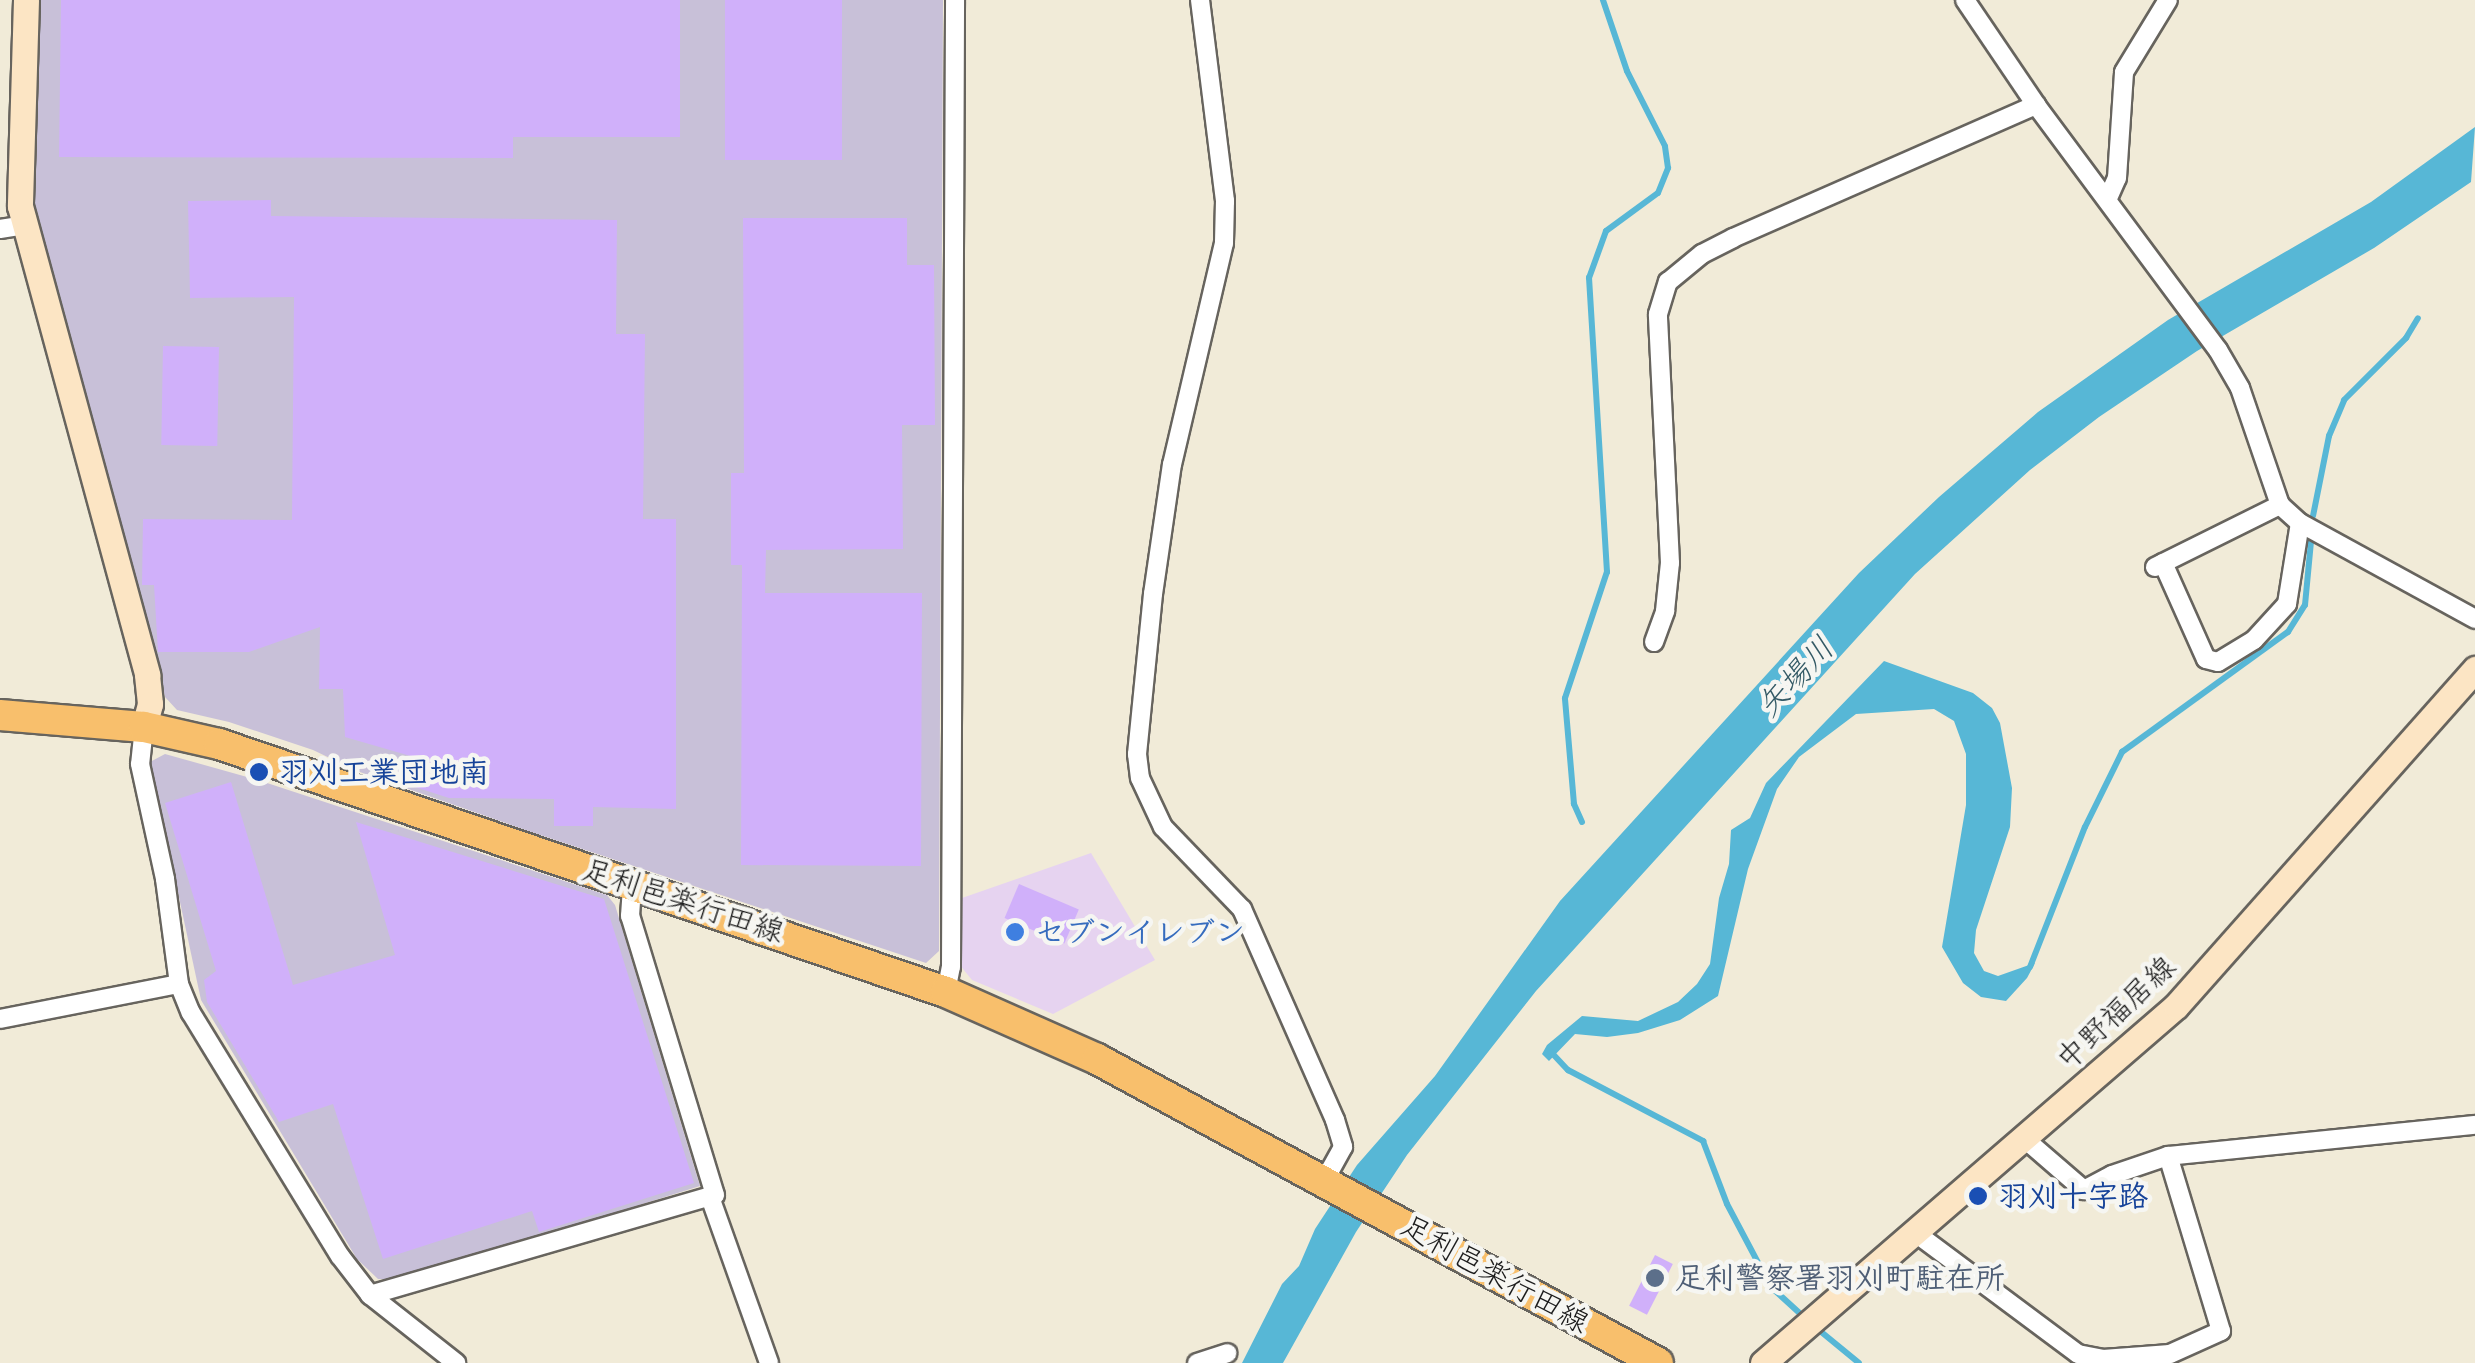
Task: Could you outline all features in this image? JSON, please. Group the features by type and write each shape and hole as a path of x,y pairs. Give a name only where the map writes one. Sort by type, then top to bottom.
{"main road":[{"path":"26,0 19,169 12,227 147,675 150,704 144,727"},
{"name":"中野福居線","path":"1763,1363 1913,1231 2026,1140 2176,1006 2475,670"},
{"name":"足利邑楽行田線","path":"0,715 144,727 293,766 946,992 1097,1059 1658,1363"}],"street":[{"path":"946,992 951,948 955,0"},
{"path":"1200,0 1224,200 1224,243 1172,464 1150,612 1137,754 1140,778 1163,827 1242,910 1336,1120 1343,1147 1329,1183"},
{"path":"1965,0 2036,105 2218,350 2249,411 2280,505 2300,523 2475,619"},
{"path":"2108,198 2118,178 2124,72 2168,0"},
{"path":"1654,642 1665,611 1670,563 1658,314 1668,282 1702,254 1733,238 2036,105"},
{"path":"2280,505 2158,566 2206,659 2218,662 2254,640 2288,604 2300,523"},
{"path":"144,727 138,755 164,879 179,984 191,1013 340,1256 370,1295 456,1363"},
{"path":"370,1295 715,1195 630,916 632,884"},
{"path":"0,1019 179,984"},
{"path":"2026,1140 2084,1190 2112,1175 2168,1156 2475,1125"},
{"path":"1913,1231 2078,1354 2104,1359 2170,1354 2221,1331 2168,1156"},
{"path":"710,1196 768,1363"},
{"path":"1197,1363 1227,1353"}],"shaded area":[{"path":"38,0 943,0 939,951 926,963 534,833 357,771 313,750 229,722 177,710 165,697 29,182"},
{"path":"165,754 258,780 607,895 615,905 700,1186 400,1280 378,1279 357,1259 201,1000 150,762"},
{"path":"1091,853 1155,960 1053,1014 972,980 959,964 962,898"}],"water":[{"name":"矢場川","path":"2475,127 2471,182 2374,248 2197,351 2099,417 2030,470 1915,574 1536,991 1407,1155 1356,1232 1283,1363 1242,1363 1282,1284 1299,1266 1315,1229 1357,1165 1435,1076 1560,901 1859,573 1939,497 2038,412 2168,320 2371,202"},
{"path":"1884,661 1973,693 1992,708 2000,723 2012,788 2010,827 1976,930 1974,953 1984,971 1998,976 2035,963 2027,978 2006,1001 1981,997 1963,983 1942,947 1966,805 1966,754 1954,721 1934,709 1856,714 1799,757 1777,789 1748,869 1718,996 1680,1020 1638,1033 1607,1037 1575,1034 1549,1061 1542,1054 1547,1045 1582,1016 1638,1021 1678,1002 1697,984 1710,964 1719,898 1729,864 1731,830 1750,818 1766,783"}],"building":[{"path":"61,0 680,0 680,137 513,137 513,158 59,157"},
{"path":"725,0 842,0 842,160 725,160"},
{"path":"271,200 271,216 617,220 616,334 645,334 643,519 676,519 676,809 593,807 593,826 554,826 554,799 449,798 415,787 414,757 345,737 343,689 319,689 320,627 249,652 158,652 154,585 142,585 143,519 292,520 294,297 190,298 188,201"},
{"path":"743,218 907,218 907,265 934,265 935,425 902,425 903,549 766,550 765,593 922,593 921,866 741,865 742,565 731,565 731,473 744,473"},
{"path":"163,346 219,347 217,446 161,445"},
{"path":"231,782 293,985 395,955 356,822 604,899 694,1183 539,1232 532,1211 383,1259 333,1104 279,1122 207,1002 204,980 216,971 165,803"},
{"path":"1019,884 1079,909 1064,943 1005,918"},
{"name":"足利警察署羽刈町駐在所","path":"1655,1255 1673,1264 1647,1315 1629,1306"}],"waterway":[{"path":"1582,822 1574,804 1565,698 1607,572 1589,278 1606,231 1658,193 1668,168 1665,146 1627,71 1603,0"},
{"path":"2313,516 2329,436 2344,400 2406,338 2418,318"},
{"path":"2030,967 2085,827 2122,752 2288,632 2305,605 2311,542"},
{"path":"1551,1052 1568,1070 1703,1141 1727,1204 1771,1287 1805,1318"},
{"path":"1814,1326 1859,1363"}],"place":[{"name":"羽刈工業団地南","path":"259,772"},
{"name":"セブンイレブン","path":"1015,932"},
{"name":"羽刈十字路","path":"1978,1196"},
{"name":"足利警察署羽刈町駐在所","path":"1655,1278"}]}
